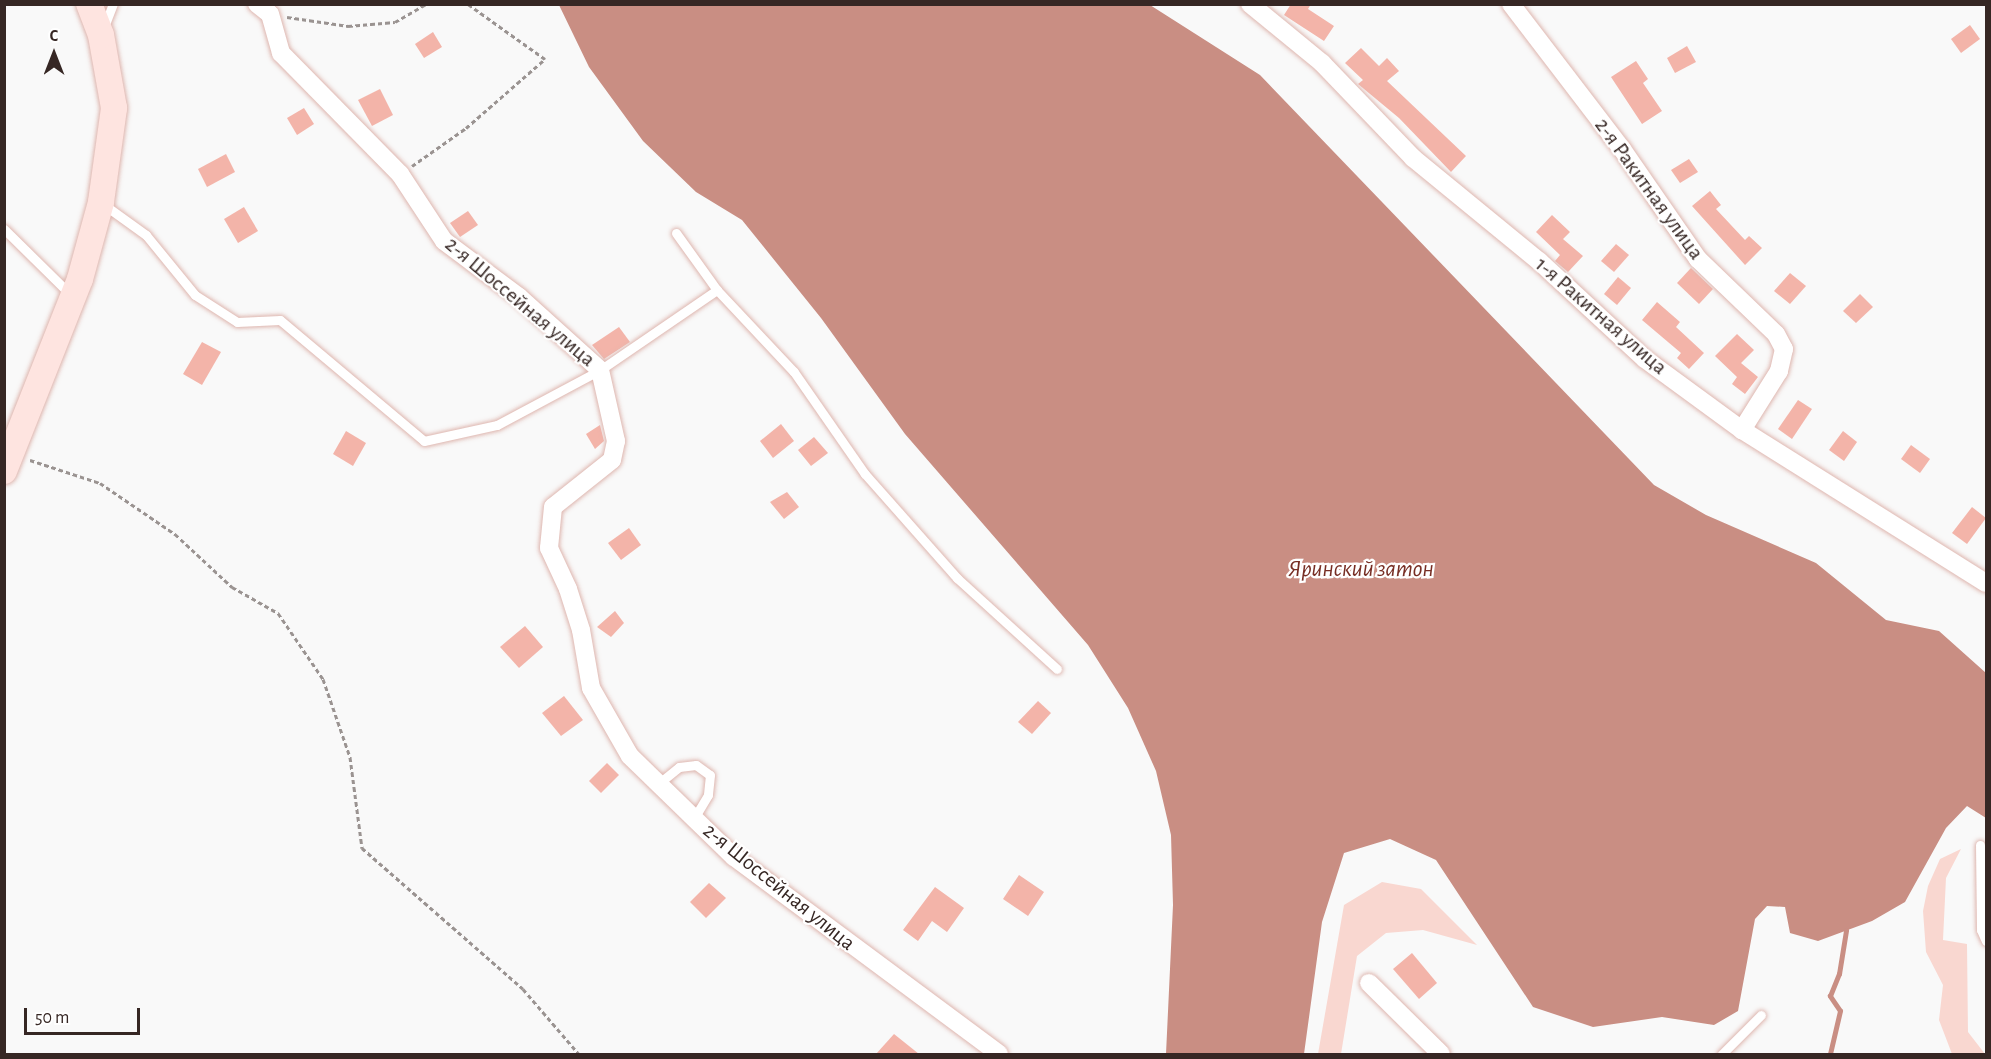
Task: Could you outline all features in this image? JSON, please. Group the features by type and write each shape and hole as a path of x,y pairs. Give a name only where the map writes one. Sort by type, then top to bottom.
{"street":[{"path":"8,462 73,297 101,202 114,108 101,35 89,4"},
{"name":"1-я Ракитная улица","path":"1250,4 1322,63 1413,158 1539,261 1645,359 1742,430 1986,583"},
{"name":"2-я Ракитная улица","path":"1510,4 1622,149 1698,259 1776,334 1784,349 1779,371 1742,430"},
{"name":"2-я Шоссейная улица","path":"264,9 281,53 400,174 444,241 519,297 600,370 616,441 612,460 553,507 549,548 568,589 581,630 591,688 630,756 734,857 999,1054"},
{"path":"1369,983 1441,1054"}],"lane":[{"path":"101,35 113,4"},
{"path":"101,202 146,235 195,295 237,322 280,320 424,441 497,425 600,370 717,290"},
{"path":"4,229 73,297"},
{"path":"675,233 717,290 794,372 865,474 957,578 1057,669"},
{"path":"658,784 679,767 696,765 710,775 708,795 694,818"},
{"path":"1980,845 1982,930 1986,941"},
{"path":"1722,1054 1761,1015"}],"path":[{"path":"264,9 348,26 395,22 426,4"},
{"path":"400,174 466,128 544,59 468,4"},
{"path":"8,462 100,483 175,534 232,587 278,613 323,679 350,757 362,848 523,989 579,1054"}],"shaded area":[{"path":"1961,849 1946,878 1943,940 1967,944 1968,1032 1985,1054 1952,1054 1939,1020 1943,985 1926,952 1923,911 1928,886 1940,859"},
{"path":"1382,882 1421,889 1477,945 1423,930 1386,933 1357,956 1341,1054 1318,1054 1344,905"}],"water":[{"name":"Яринский затон","path":"559,5 1150,5 1260,75 1654,485 1706,515 1816,563 1886,620 1939,631 1986,673 1986,818 1967,806 1946,828 1905,902 1872,921 1818,941 1790,933 1785,907 1767,906 1755,919 1738,1011 1714,1025 1662,1017 1593,1027 1533,1007 1436,860 1390,839 1344,853 1322,922 1304,1054 1166,1054 1173,905 1171,835 1156,771 1128,708 1088,645 905,434 821,318 742,220 696,192 643,141 589,67"}],"building":[{"path":"1291,4 1311,4 1308,9 1334,26 1324,41 1284,15"},
{"path":"1970,25 1980,39 1961,53 1951,39"},
{"path":"433,32 442,47 424,58 415,44"},
{"path":"1687,46 1696,62 1675,73 1667,58"},
{"path":"1361,48 1379,66 1387,58 1399,71 1387,81 1466,156 1451,172 1399,118 1358,84 1363,80 1345,63"},
{"path":"1636,61 1648,79 1643,83 1662,111 1642,124 1611,77"},
{"path":"380,89 393,115 372,126 358,100"},
{"path":"304,108 314,124 297,135 287,118"},
{"path":"226,154 235,172 207,187 198,169"},
{"path":"1689,159 1698,172 1680,183 1671,170"},
{"path":"1710,191 1721,205 1716,209 1745,240 1749,236 1762,248 1745,265 1692,206"},
{"path":"244,207 258,231 238,243 224,219"},
{"path":"468,211 478,225 460,237 450,223"},
{"path":"1552,215 1570,232 1563,239 1583,256 1568,272 1555,261 1560,255 1536,232"},
{"path":"1616,244 1629,255 1614,272 1601,261"},
{"path":"1691,268 1713,289 1699,304 1677,283"},
{"path":"1790,273 1806,286 1790,304 1774,291"},
{"path":"1618,277 1631,288 1617,305 1604,294"},
{"path":"1860,294 1873,307 1856,323 1843,311"},
{"path":"1657,302 1680,322 1676,327 1704,353 1689,369 1677,358 1681,353 1642,320"},
{"path":"619,327 630,342 604,359 592,345"},
{"path":"1737,334 1754,350 1741,363 1758,377 1745,394 1732,384 1737,377 1715,356"},
{"path":"202,342 221,352 202,385 183,374"},
{"path":"1798,400 1812,409 1792,439 1778,429"},
{"path":"781,424 794,441 773,458 760,441"},
{"path":"600,425 604,441 595,449 586,434"},
{"path":"346,431 366,443 353,466 333,454"},
{"path":"1843,431 1857,442 1844,461 1829,450"},
{"path":"814,437 828,453 811,466 798,450"},
{"path":"1911,445 1930,459 1920,473 1901,459"},
{"path":"787,492 799,507 784,519 770,502"},
{"path":"1972,507 1986,518 1967,544 1952,533"},
{"path":"629,528 641,545 621,560 608,543"},
{"path":"615,611 624,623 611,637 597,627"},
{"path":"525,626 543,647 519,668 500,647"},
{"path":"564,696 583,720 561,736 542,713"},
{"path":"1038,701 1051,713 1032,734 1018,722"},
{"path":"607,763 619,775 601,793 589,781"},
{"path":"1019,875 1044,892 1028,916 1003,899"},
{"path":"709,883 726,898 706,918 690,902"},
{"path":"935,887 964,908 947,932 932,921 918,941 903,930"},
{"path":"1412,953 1437,983 1419,999 1393,969"},
{"path":"894,1034 919,1054 876,1054"}],"waterway":[{"path":"1830,1054 1840,1011 1830,996 1839,974 1846,931"}]}
